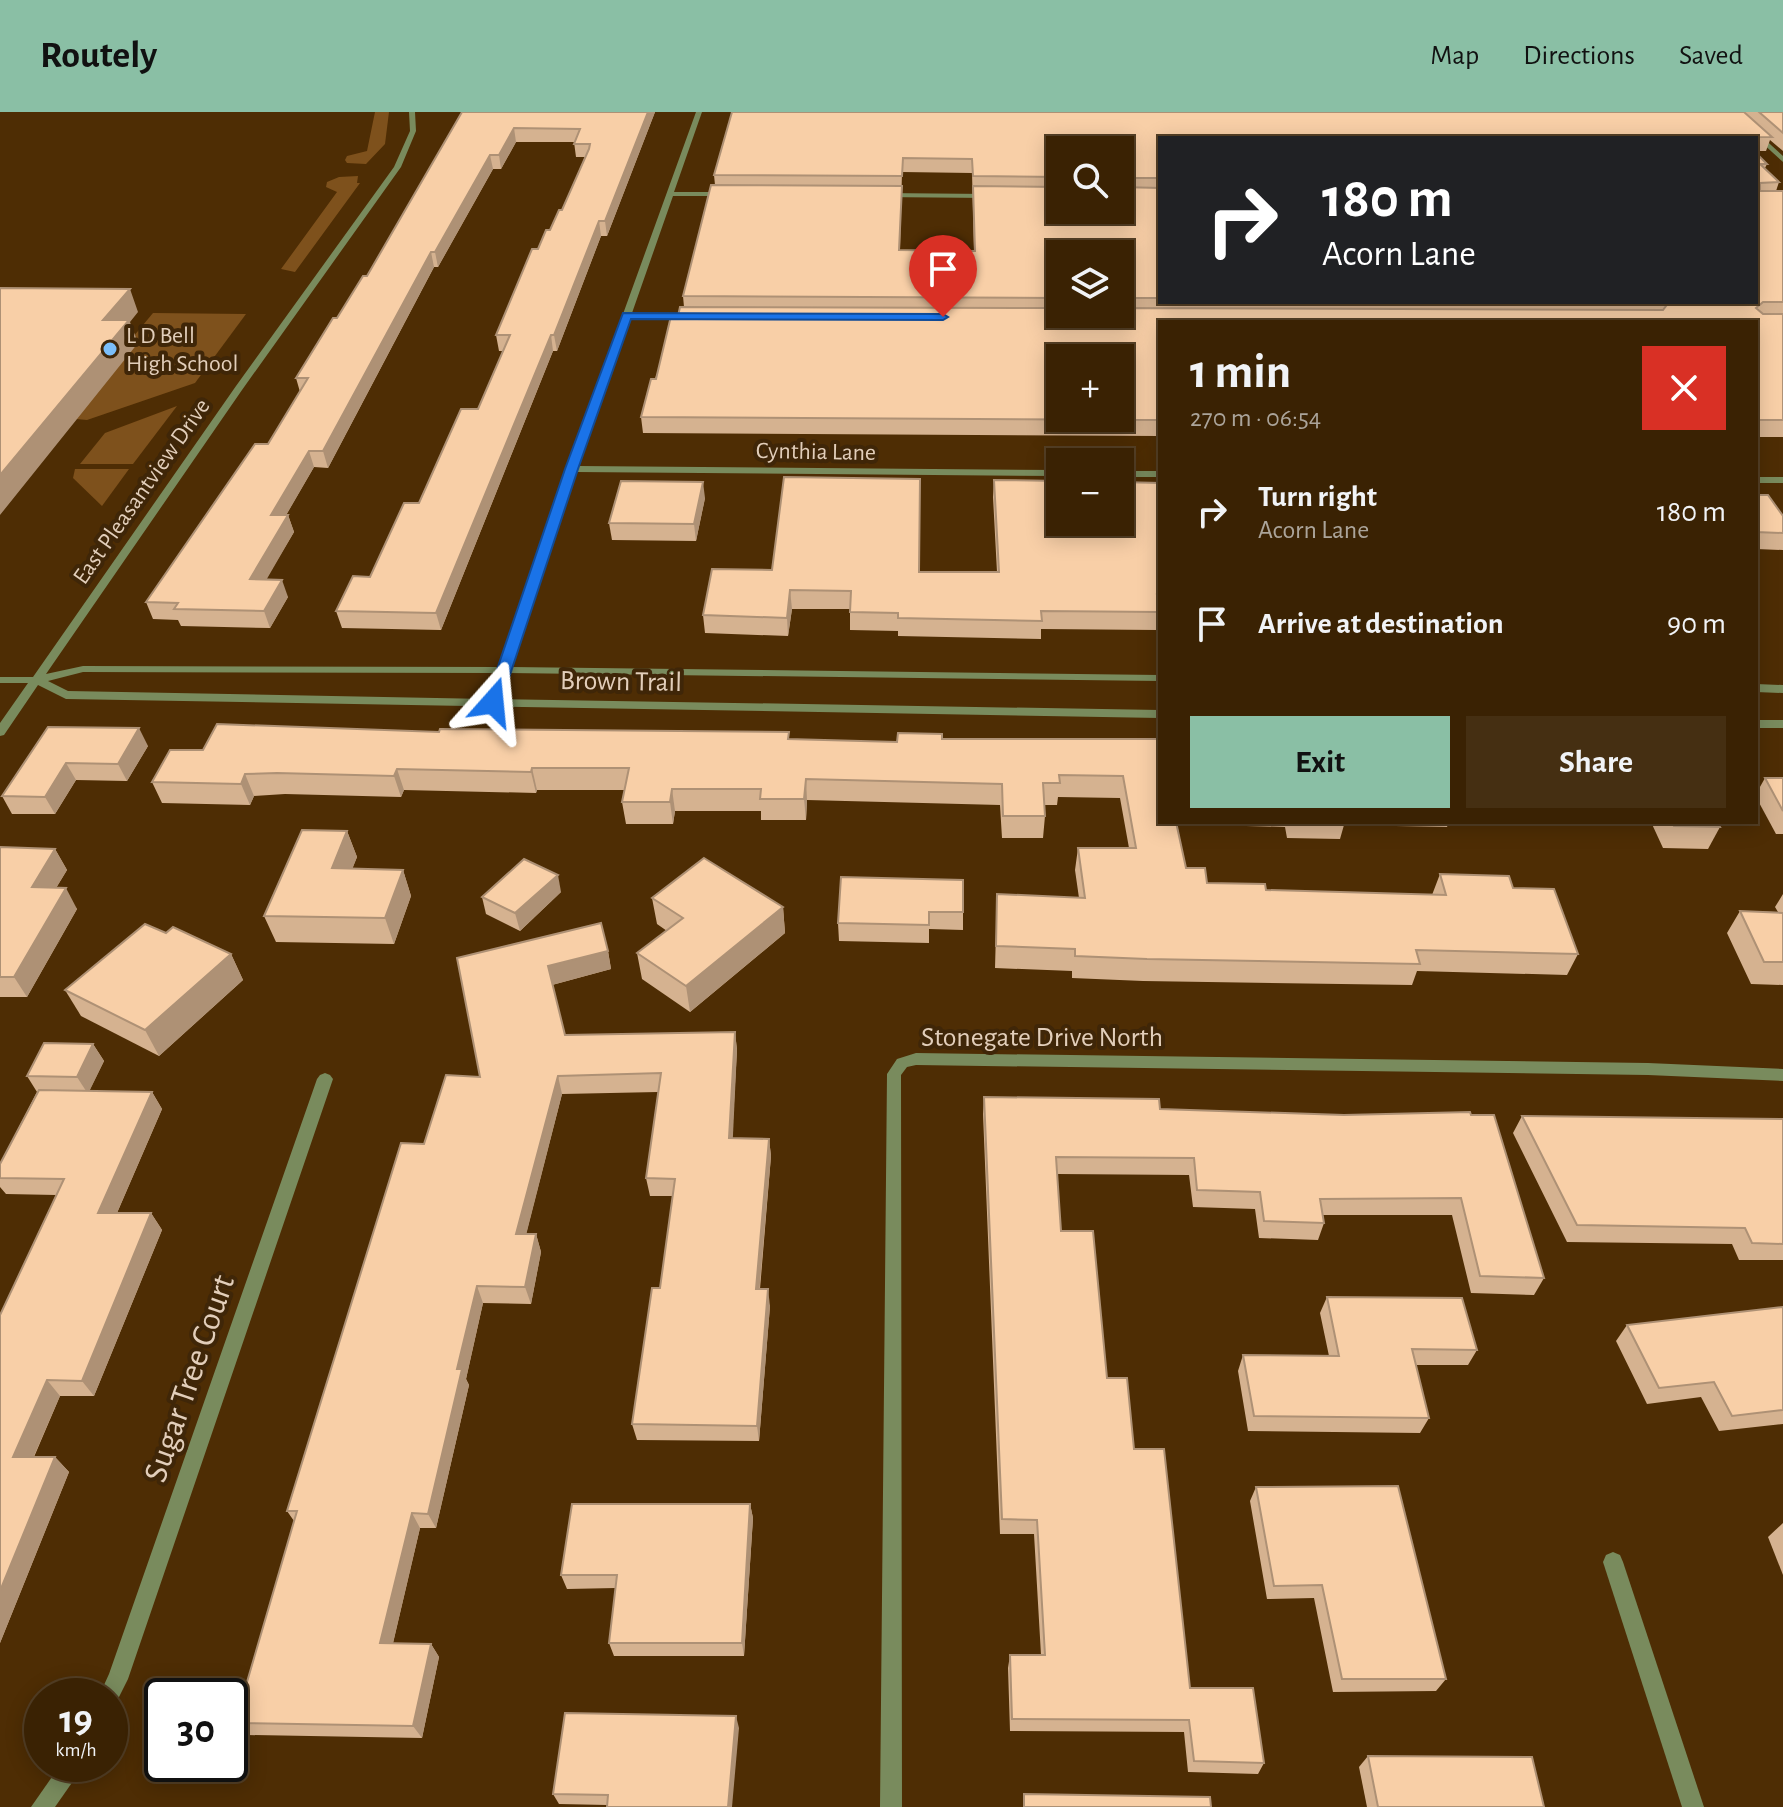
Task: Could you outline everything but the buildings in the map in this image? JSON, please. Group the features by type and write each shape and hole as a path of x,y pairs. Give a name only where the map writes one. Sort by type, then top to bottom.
{"street":[{"name":"East Pleasantview Drive","path":"0,732 397,167 413,131 412,112"},
{"path":"493,702 699,112"},
{"path":"1731,112 1757,136"},
{"path":"1758,137 1783,160"},
{"path":"670,194 732,194"},
{"path":"873,195 998,196"},
{"path":"627,316 706,316"},
{"name":"Cynthia Lane","path":"572,469 1046,473"},
{"path":"1134,474 1158,474"},
{"path":"1758,480 1783,480"},
{"name":"Brown Trail","path":"0,680 37,680 83,669 504,670 1158,678"},
{"name":"Brown Trail","path":"37,680 66,695 1158,714"},
{"path":"1758,688 1783,689"},
{"path":"1758,724 1783,724"},
{"name":"Stonegate Drive North","path":"891,1807 894,1074 902,1063 916,1059 1122,1061 1633,1069 1783,1075"},
{"name":"Sugar Tree Court","path":"118,1678 325,1079"},
{"path":"1613,1562 1693,1807"},
{"path":"42,1807 61,1782"}],"shaded area":[{"path":"375,112 389,112 385,144 366,164 347,163 347,156 367,151"},
{"path":"358,176 357,183 360,183 295,272 281,269 337,192 326,187 327,182 339,177"},
{"path":"153,313 246,314 195,383 87,420 76,419 128,343"},
{"path":"177,406 133,464 80,464 105,433"},
{"path":"75,469 129,469 102,506 73,478"}],"place":[{"name":"L D Bell High School","path":"110,349"}],"route":[{"path":"493,702 627,316 943,317"}]}
